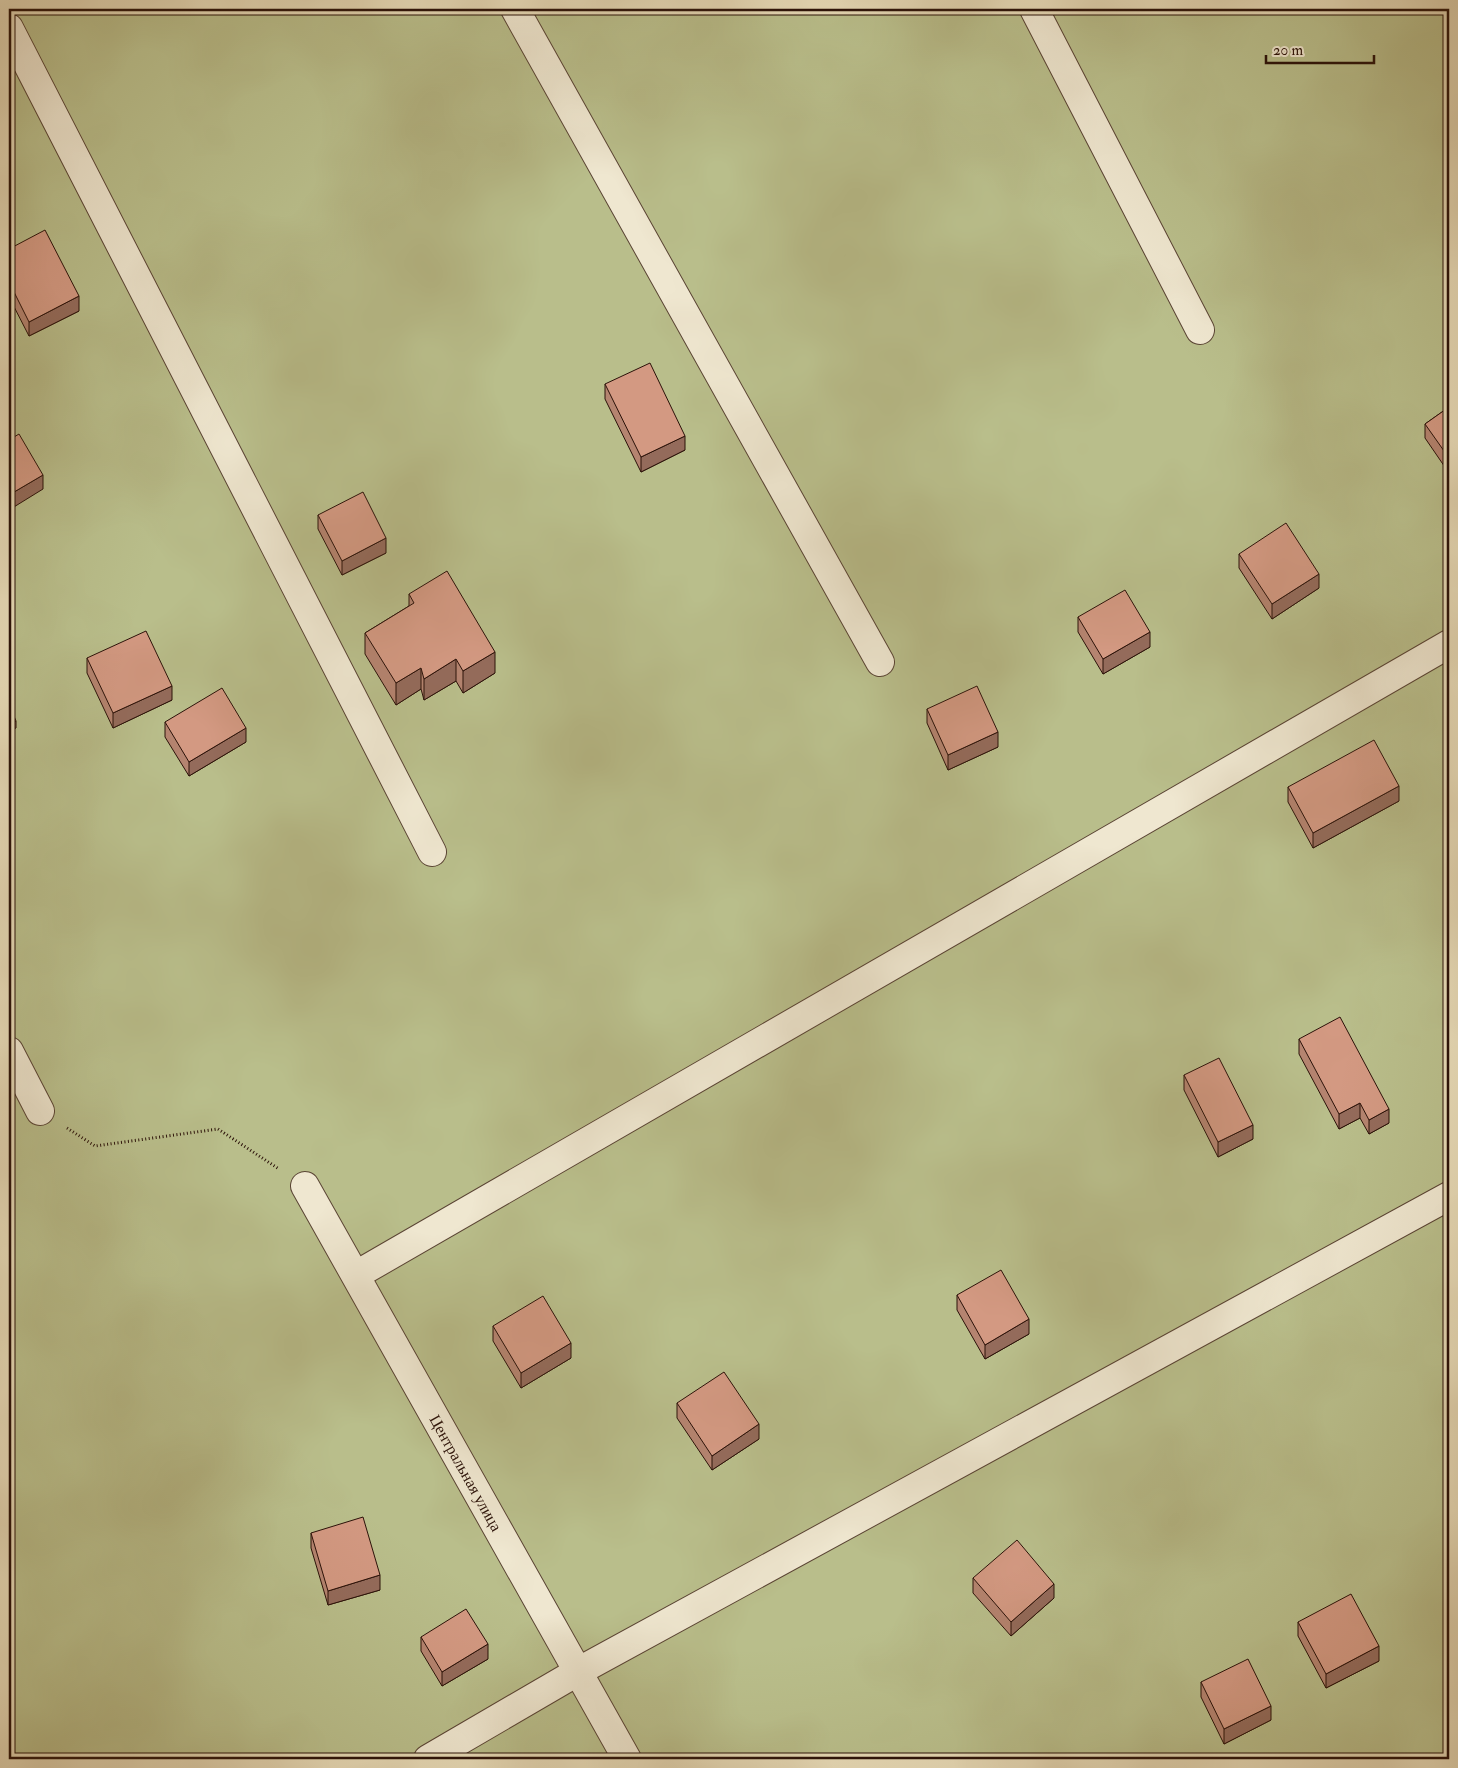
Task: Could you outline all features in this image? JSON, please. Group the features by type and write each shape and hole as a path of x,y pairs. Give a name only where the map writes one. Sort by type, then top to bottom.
{"street":[{"path":"515,9 880,662"},
{"path":"1034,9 1200,330"},
{"path":"9,28 432,852"},
{"path":"356,1275 1449,644"},
{"path":"9,1051 40,1111"},
{"name":"Центральная улица","path":"305,1186 627,1759"},
{"path":"428,1759 579,1671 1449,1196"}],"path":[{"path":"40,1111 95,1146 218,1129 305,1186"}],"green space":[{"path":"9,9 1449,9 1449,1759 9,1759"}],"building":[{"path":"45,230 79,296 29,322 9,282 9,249"},
{"path":"650,363 685,436 641,457 605,384"},
{"path":"1449,407 1449,458 1425,424"},
{"path":"19,434 43,475 9,495 9,440"},
{"path":"363,492 386,538 342,561 318,515"},
{"path":"1286,523 1319,574 1272,604 1239,554"},
{"path":"447,571 495,652 463,671 456,659 424,679 421,668 396,683 365,633 414,603 409,594"},
{"path":"1125,590 1150,632 1103,659 1078,617"},
{"path":"146,631 172,686 113,713 87,658"},
{"path":"977,686 998,732 948,755 927,709"},
{"path":"222,688 246,728 189,762 165,722"},
{"path":"9,704 16,721 9,724"},
{"path":"1374,740 1399,786 1313,833 1288,787"},
{"path":"1340,1017 1389,1109 1369,1120 1360,1103 1339,1114 1299,1039"},
{"path":"1219,1058 1253,1125 1218,1142 1184,1075"},
{"path":"1001,1270 1029,1319 985,1345 957,1295"},
{"path":"543,1296 571,1343 521,1373 493,1326"},
{"path":"724,1372 759,1424 712,1456 677,1403"},
{"path":"363,1517 380,1575 328,1591 311,1533"},
{"path":"1017,1540 1054,1584 1011,1622 973,1578"},
{"path":"1351,1594 1379,1646 1326,1674 1298,1622"},
{"path":"466,1609 488,1644 442,1672 421,1637"},
{"path":"1248,1659 1271,1706 1224,1729 1201,1682"}]}
